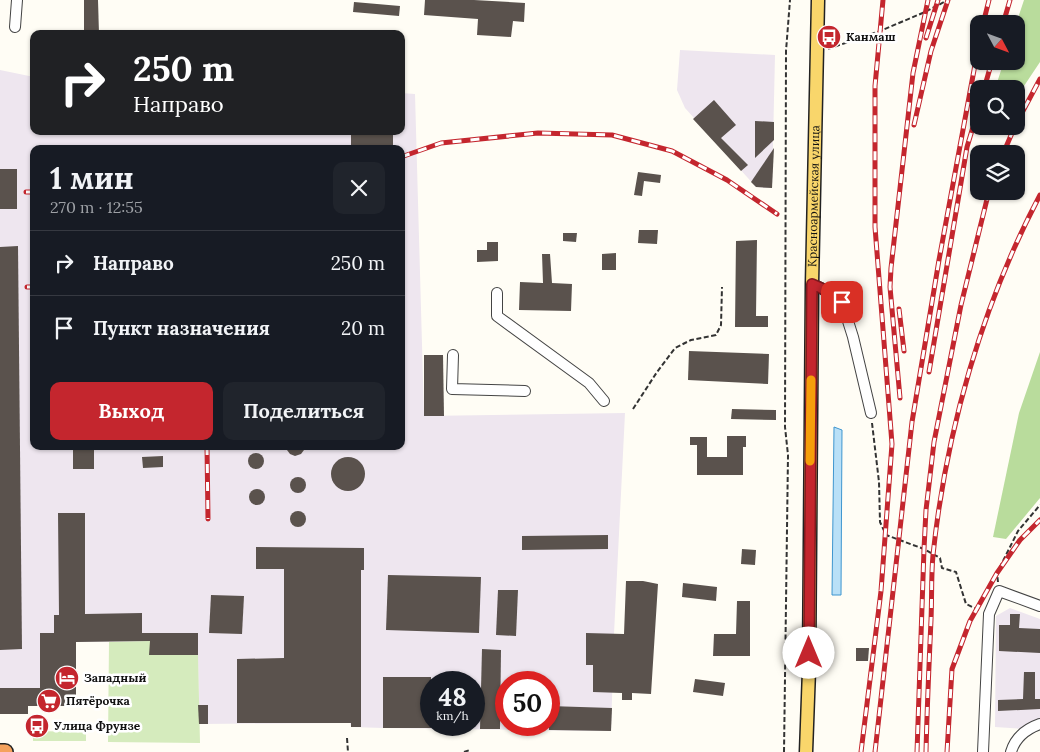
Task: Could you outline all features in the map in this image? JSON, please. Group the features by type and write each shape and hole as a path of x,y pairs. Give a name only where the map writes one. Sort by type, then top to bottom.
{"highway":[{"path":"0,752 5,752"}],"main road":[{"name":"Красноармейская улица","path":"806,752 809,661 812,284 818,0"}],"street":[{"path":"15,27 17,0"},
{"path":"812,284 842,302 853,336 871,413"},
{"path":"497,293 497,316 589,383 604,401"},
{"path":"453,355 452,389 525,391"},
{"path":"983,752 989,614 1000,591 1040,606"},
{"path":"1011,752 1013,743 1023,733 1040,724"}],"path":[{"path":"784,752 788,455 784,426 785,167 786,51 790,0"},
{"path":"817,53 880,31 948,0"},
{"path":"633,409 675,348 691,340 716,335 721,325 722,287"},
{"path":"871,413 877,455 880,522 886,535 924,549 940,558 942,568 956,572 966,604 989,614"},
{"path":"1000,591 997,573 1018,531 1040,505"},
{"path":"347,738 348,752"},
{"path":"464,752 470,750"}],"shaded area":[{"path":"680,50 775,55 772,188 756,187 685,108 677,90"},
{"path":"0,70 30,76 30,135 405,135 405,93 415,94 424,416 625,413 611,731 560,730 560,671 495,671 495,729 485,729 485,671 420,671 420,728 351,727 350,723 199,724 198,655 149,655 149,641 76,642 76,706 28,706 28,714 0,714"},
{"path":"1010,608 1040,619 1040,730 995,727 996,616"}],"green space":[{"path":"1024,0 1040,0 1040,62 1025,84 1025,80 998,80 1001,70 1025,70 1025,15 1019,15"},
{"path":"1040,352 1040,498 1006,539 993,537 1019,413"},
{"path":"150,641 150,655 198,655 200,743 108,742 109,642"},
{"path":"33,731 86,732 86,741 33,741"}],"water":[{"path":"834,427 842,430 841,595 832,595"}],"building":[{"path":"84,0 98,0 99,30 84,30"},
{"path":"425,0 525,3 524,22 513,21 511,37 477,35 478,19 424,15"},
{"path":"354,2 400,6 399,16 353,12"},
{"path":"714,100 736,125 721,138 748,165 741,171 693,119"},
{"path":"755,121 774,122 774,140 755,158"},
{"path":"351,135 393,135 393,145 351,145"},
{"path":"774,148 772,188 756,187 751,182"},
{"path":"0,169 17,169 17,209 0,209"},
{"path":"638,172 661,175 660,183 644,181 642,196 634,195"},
{"path":"639,230 658,230 657,244 638,243"},
{"path":"563,233 577,233 576,242 563,241"},
{"path":"757,240 756,316 768,316 768,327 735,327 736,241"},
{"path":"487,242 498,242 498,261 477,262 477,250 487,250"},
{"path":"18,246 22,649 0,650 0,247"},
{"path":"616,253 616,270 602,270 602,254"},
{"path":"542,254 550,254 552,283 572,284 571,311 519,310 520,282 543,283"},
{"path":"689,351 769,354 768,384 688,380"},
{"path":"424,355 443,355 444,416 424,416"},
{"path":"732,409 776,410 776,420 731,419"},
{"path":"727,436 746,436 746,447 743,447 743,475 697,475 697,445 690,445 690,437 707,437 707,457 727,457"},
{"path":"73,450 94,450 94,469 73,469"},
{"path":"287,450 304,450 301,454 295,456"},
{"path":"256,453 262,455 264,461 262,467 256,469 250,467 248,461 250,455"},
{"path":"163,456 163,467 143,468 142,457"},
{"path":"348,457 360,462 365,474 360,486 348,491 336,486 331,474 336,462"},
{"path":"298,477 306,485 298,493 290,485"},
{"path":"257,489 263,491 265,497 263,503 257,505 251,503 249,497 251,491"},
{"path":"298,511 304,513 306,519 304,525 298,527 292,525 290,519 292,513"},
{"path":"58,513 85,513 85,614 142,613 142,633 198,633 198,655 149,655 150,641 76,642 76,706 28,706 28,714 0,714 0,688 40,688 40,633 54,633 54,615 59,615"},
{"path":"608,535 608,549 522,550 522,536"},
{"path":"256,547 364,548 364,570 361,570 361,727 351,727 351,723 237,723 237,659 284,658 284,569 256,569"},
{"path":"742,549 756,550 755,565 741,564"},
{"path":"388,575 481,577 479,633 386,630"},
{"path":"626,581 643,581 658,584 651,694 632,693 632,700 622,700 622,693 593,692 593,665 586,665 586,633 624,634"},
{"path":"683,583 717,587 716,601 682,597"},
{"path":"498,590 518,590 516,636 496,635"},
{"path":"211,595 244,596 242,634 209,633"},
{"path":"737,601 750,601 750,656 713,656 714,634 736,634"},
{"path":"1010,614 1020,614 1019,628 1040,629 1040,653 999,651 999,625 1010,625"},
{"path":"856,648 869,648 868,661 856,661"},
{"path":"482,649 501,650 501,671 495,671 495,729 485,729 485,671 481,671"},
{"path":"1024,672 1035,672 1035,699 1040,699 1040,709 998,711 998,700 1023,699"},
{"path":"383,677 420,677 420,728 383,728"},
{"path":"695,679 725,683 723,696 693,692"},
{"path":"198,705 208,705 208,724 199,724"},
{"path":"560,706 612,708 611,731 560,730"}],"railway":[{"path":"861,752 881,591 892,444 875,227 875,86 883,0"},
{"path":"900,398 890,287 891,268 913,73 928,0"},
{"path":"926,38 938,0"},
{"path":"914,125 931,51 948,0"},
{"path":"985,15 989,0"},
{"path":"1006,15 1010,0"},
{"path":"875,752 912,422 939,260 974,70"},
{"path":"987,80 989,70"},
{"path":"1025,107 1040,79"},
{"path":"405,156 441,143 538,133 612,135 672,151 727,180 777,214"},
{"path":"929,372 971,135"},
{"path":"1007,145 1011,135"},
{"path":"926,752 932,563 947,462 957,416 984,325 1019,237 1040,195"},
{"path":"917,752 926,510 934,442 961,305 987,200"},
{"path":"899,309 904,351"},
{"path":"207,450 208,519"},
{"path":"947,752 952,669 970,621 997,573 1020,540 1040,520"}],"slow traffic":[{"path":"810,461 811,380"}],"place":[{"name":"Канмаш","path":"829,37"},
{"name":"Западный","path":"67,678"},
{"name":"Пятёрочка","path":"49,701"},
{"name":"Улица Фрунзе","path":"37,726"}],"route":[{"path":"809,653 812,284 842,302"}]}
